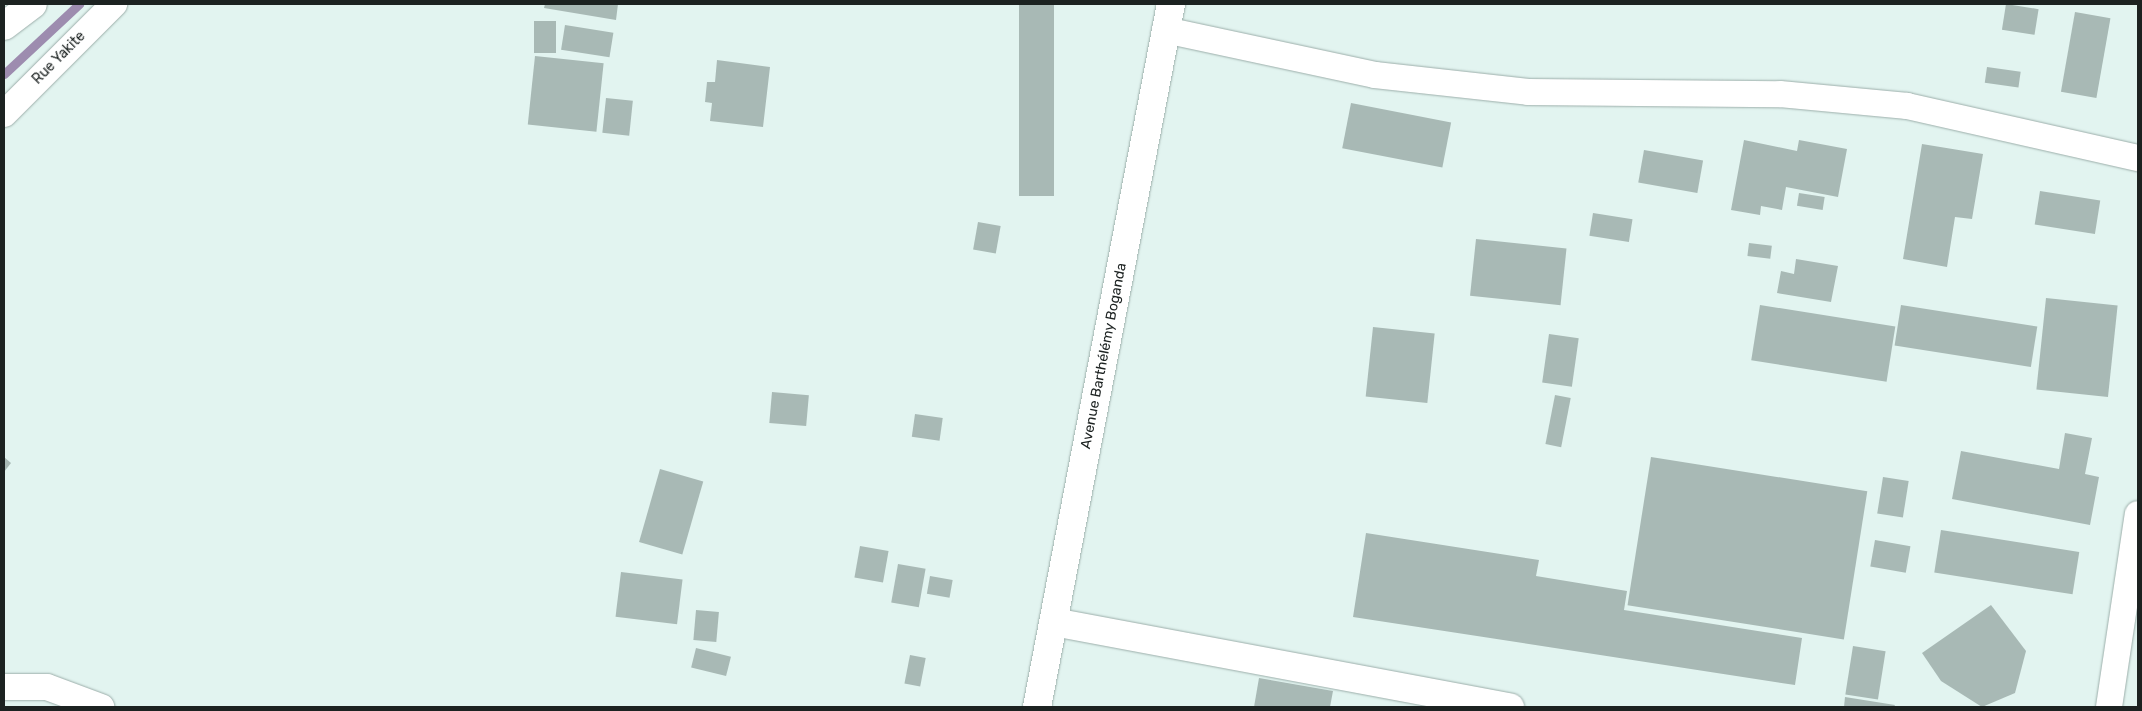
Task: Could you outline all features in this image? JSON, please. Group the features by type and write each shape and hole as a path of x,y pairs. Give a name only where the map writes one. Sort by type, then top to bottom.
{"main road":[{"path":"4,26 32,4"},
{"name":"Avenue Barthélémy Boganda","path":"1037,707 1171,4"},
{"path":"1054,622 1510,707"}],"street":[{"name":"Rue Yakite","path":"4,114 114,4"},
{"path":"1165,30 1375,74 1528,92 1780,94 1907,106 2138,158"},
{"path":"2109,707 2138,514"},
{"path":"4,687 47,687 101,707"}],"building":[{"path":"545,4 618,4 616,20 544,8"},
{"path":"1019,4 1054,4 1054,196 1019,196"},
{"path":"2006,4 2039,9 2035,35 2002,30"},
{"path":"2075,12 2110,18 2096,98 2061,92"},
{"path":"534,21 556,21 556,53 534,53"},
{"path":"565,25 613,33 609,57 561,50"},
{"path":"535,56 604,63 596,132 528,125"},
{"path":"717,60 770,67 763,127 710,121 712,103 705,102 707,82 715,82"},
{"path":"1987,67 2021,72 2018,88 1985,83"},
{"path":"606,98 633,101 629,136 602,133"},
{"path":"1351,103 1451,122 1442,168 1342,148"},
{"path":"1744,140 1797,151 1799,140 1847,149 1838,197 1786,187 1782,210 1761,206 1760,215 1731,210"},
{"path":"1922,144 1983,154 1972,219 1955,217 1947,267 1903,259"},
{"path":"1644,150 1703,160 1697,193 1638,182"},
{"path":"2040,191 2100,201 2095,234 2035,225"},
{"path":"1799,193 1825,197 1823,210 1797,206"},
{"path":"1593,213 1633,219 1629,242 1589,236"},
{"path":"978,222 1001,226 996,254 973,250"},
{"path":"1476,239 1567,249 1561,305 1470,296"},
{"path":"1749,243 1772,246 1770,259 1747,256"},
{"path":"1796,259 1838,266 1831,302 1777,293 1781,271 1794,274"},
{"path":"2046,298 2118,306 2108,397 2036,389"},
{"path":"1760,305 1895,326 1887,382 1751,360"},
{"path":"1901,305 2037,327 2031,367 1895,345"},
{"path":"1373,327 1435,333 1427,403 1366,397"},
{"path":"1549,334 1579,338 1572,387 1542,383"},
{"path":"772,392 809,395 806,426 769,423"},
{"path":"1555,395 1571,398 1561,447 1545,444"},
{"path":"915,414 943,418 940,441 912,437"},
{"path":"2065,433 2092,438 2085,474 2099,477 2090,525 1952,499 1961,451 2059,469"},
{"path":"4,457 11,463 4,472"},
{"path":"1651,457 1867,491 1844,639 1628,605"},
{"path":"660,469 703,481 682,554 639,542"},
{"path":"1883,477 1909,481 1903,518 1877,514"},
{"path":"1941,530 2079,552 2073,594 1934,572"},
{"path":"1366,533 1539,560 1536,576 1627,591 1624,610 1802,638 1795,685 1353,617"},
{"path":"1875,540 1910,546 1906,573 1870,567"},
{"path":"860,546 889,551 883,583 854,578"},
{"path":"898,564 926,569 919,607 891,602"},
{"path":"621,572 683,580 677,624 616,617"},
{"path":"930,576 953,580 950,598 927,594"},
{"path":"1991,605 2026,651 2015,693 1982,707 1941,681 1922,653"},
{"path":"696,610 719,612 716,642 693,640"},
{"path":"1853,646 1886,651 1878,700 1845,694"},
{"path":"696,648 731,657 726,676 691,667"},
{"path":"910,655 926,658 920,687 904,683"},
{"path":"1259,678 1333,691 1330,707 1254,707"},
{"path":"1845,697 1895,705 1894,707 1844,707"}],"waterway":[{"path":"4,74 79,4"}]}
